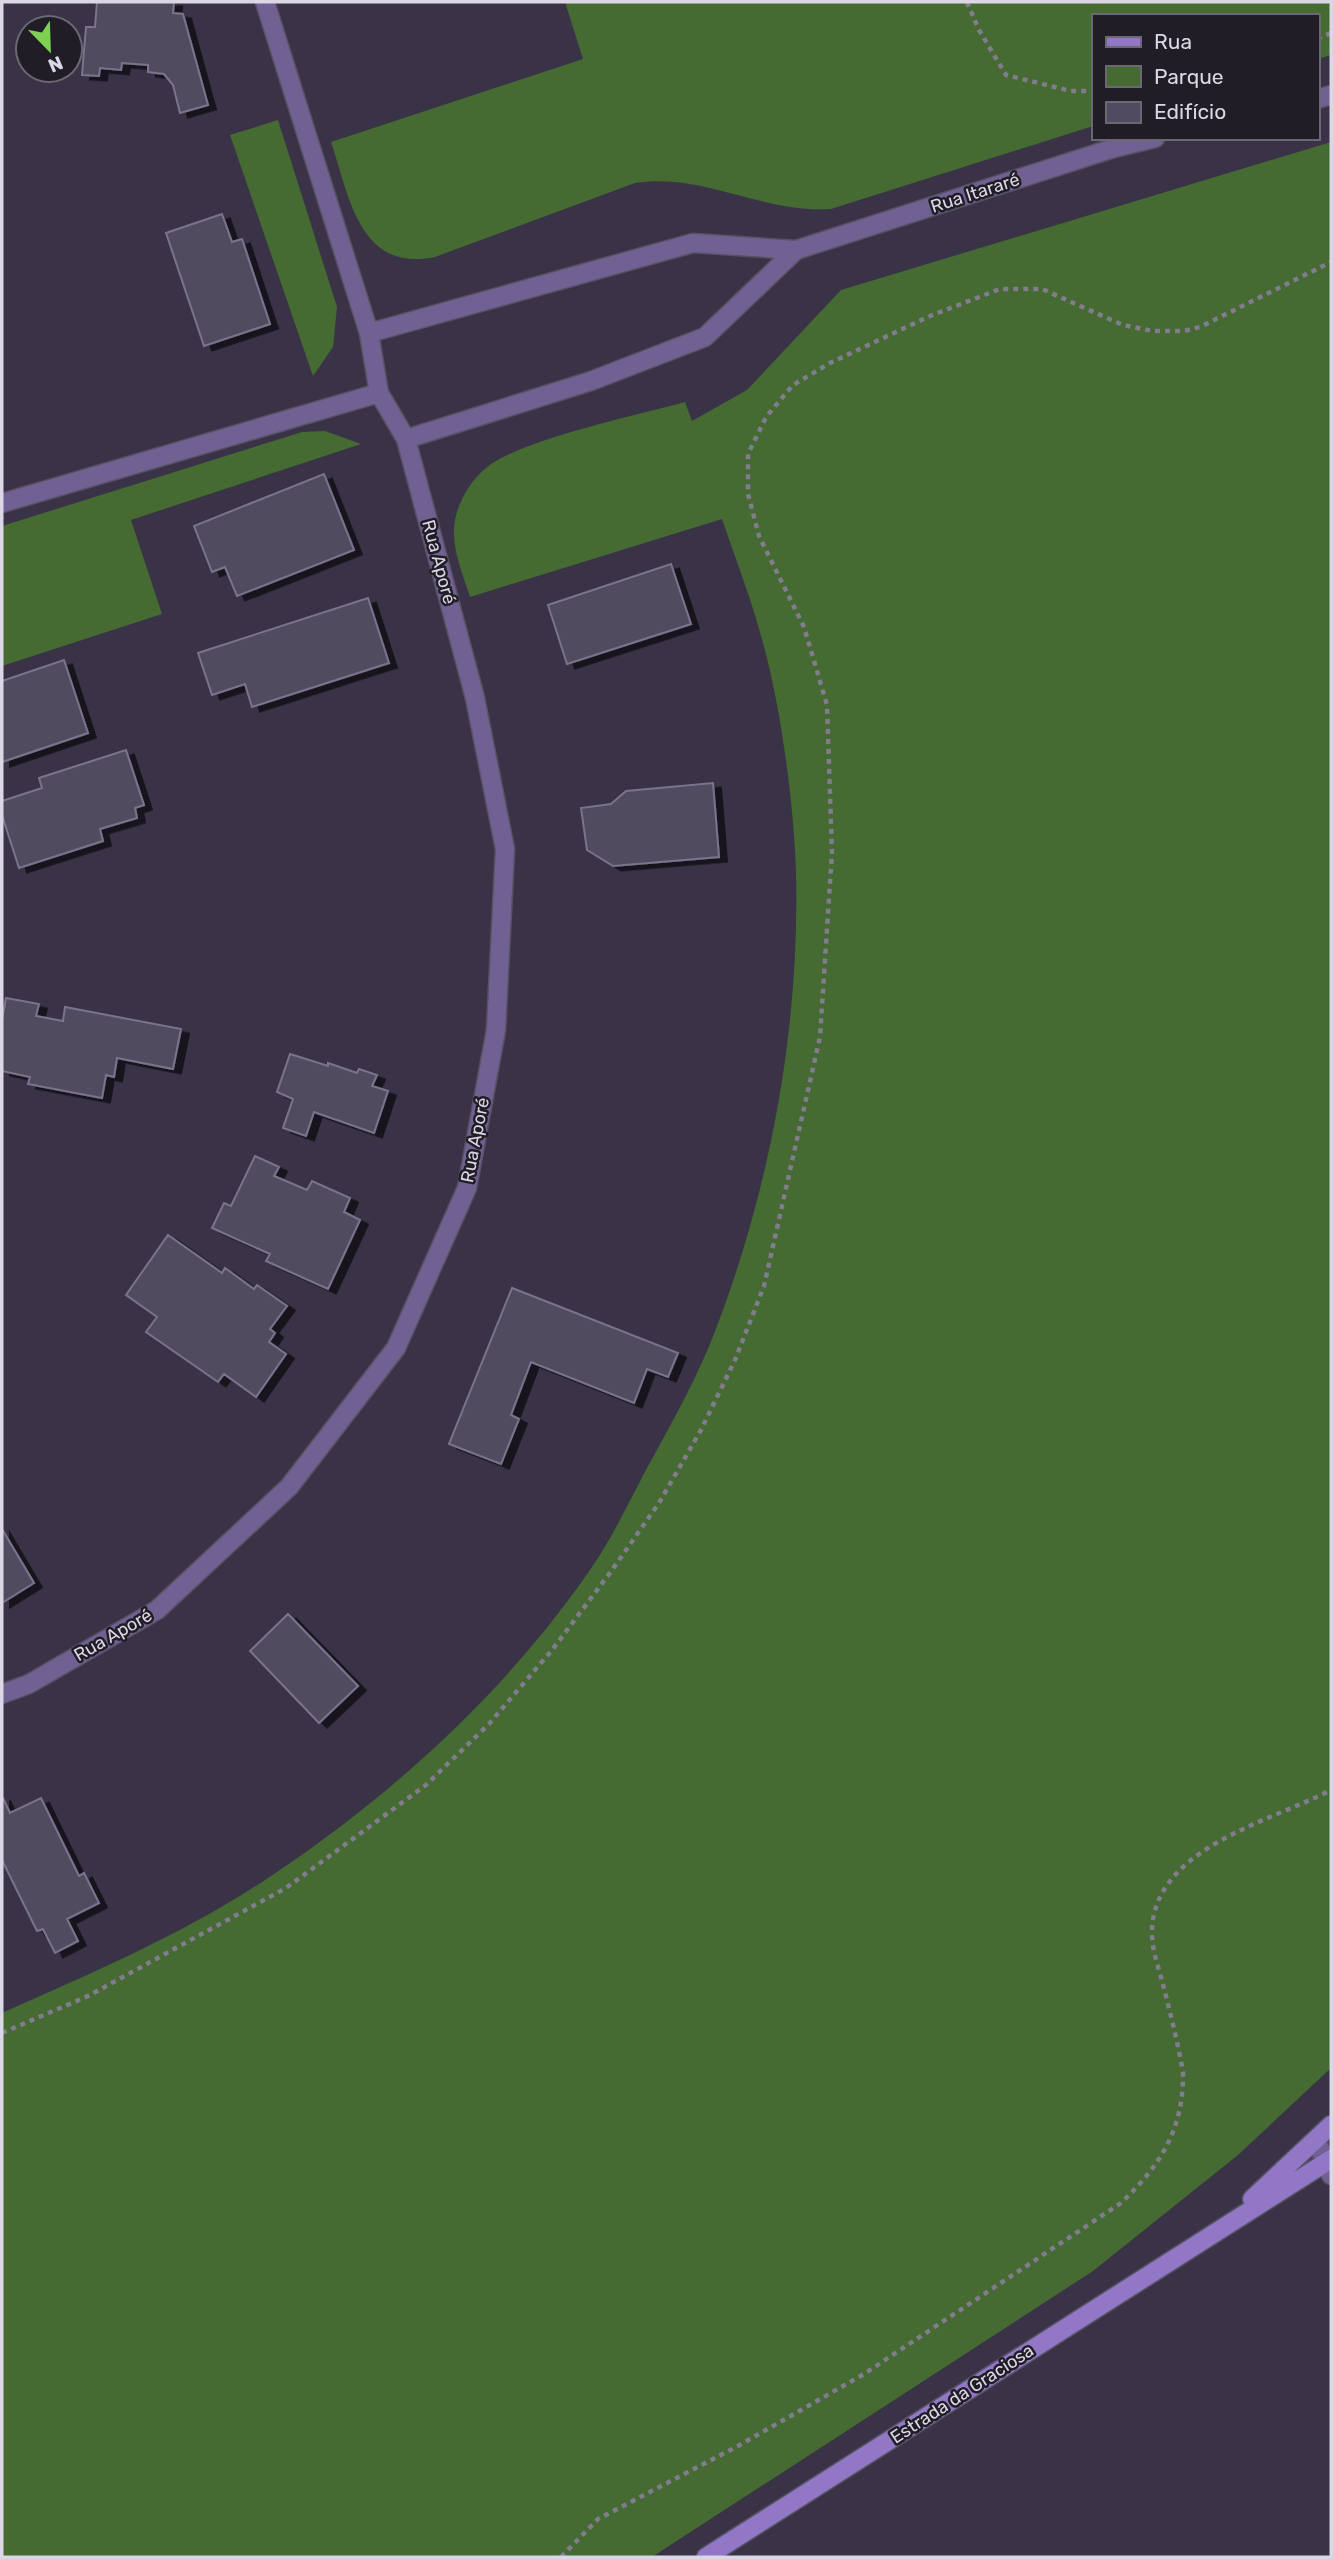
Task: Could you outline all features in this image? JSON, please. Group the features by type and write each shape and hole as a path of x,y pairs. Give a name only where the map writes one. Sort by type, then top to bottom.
{"main road":[{"name":"Estrada da Graciosa","path":"1218,2231 1331,2125"},
{"name":"Estrada da Graciosa","path":"706,2557 1218,2231 1329,2165"}],"street":[{"path":"2,503 379,393 369,333 265,2"},
{"name":"Rua Itararé","path":"796,250 1114,148 1147,140"},
{"path":"369,333 693,243 796,250"},
{"path":"406,439 591,381 705,337 796,250"},
{"name":"Rua Aporé","path":"2,1695 29,1684 158,1610 289,1487 396,1348 467,1188 496,1030 505,849 475,698 406,439 379,393"},
{"path":"1316,2140 1329,2165"}],"path":[{"path":"967,2 979,30 1006,75 1071,91 1092,91"},
{"path":"2,2033 88,1996 286,1888 426,1785 489,1724 552,1650 612,1570 659,1503 701,1430 735,1360 764,1286 820,1037 832,852 827,705 804,627 759,536 748,494 748,454 766,417 793,385 830,363 930,316 1000,289 1042,289 1123,325 1153,331 1184,331 1200,327 1331,262"},
{"path":"561,2557 598,2519 738,2446 864,2374 1121,2203 1149,2176 1168,2143 1179,2116 1184,2091 1184,2072 1152,1937 1161,1894 1178,1872 1200,1854 1237,1833 1331,1790"}],"green space":[{"path":"565,2 1331,2 1331,55 1319,58 1319,14 1092,14 1092,126 831,209 781,205 685,183 660,181 635,183 435,257 409,259 389,253 373,242 352,206 331,142 583,59"},
{"path":"278,120 337,307 333,347 313,376 230,135"},
{"path":"1331,142 1331,2068 1238,2155 1093,2271 652,2557 2,2557 2,2013 176,1932 274,1874 365,1807 451,1732 492,1691 530,1648 598,1558 680,1407 710,1344 731,1288 764,1172 777,1112 793,992 796,932 795,846 786,757 770,669 754,612 722,519 470,597 454,538 455,520 464,495 486,468 502,458 551,438 685,402 692,421 747,390 841,290"},
{"path":"325,431 361,444 131,520 162,614 2,666 2,526 302,432"}],"building":[{"path":"97,2 174,2 173,13 183,14 208,105 180,113 173,85 164,74 148,72 148,65 122,63 121,70 100,68 99,76 84,75 86,27 95,27"},
{"path":"222,214 232,242 242,239 270,324 204,346 166,233"},
{"path":"324,474 354,550 237,596 225,567 212,572 194,526"},
{"path":"671,564 691,624 567,664 548,605"},
{"path":"368,598 389,663 252,707 245,684 212,695 198,653"},
{"path":"64,660 88,733 2,762 2,681"},
{"path":"126,750 144,805 135,808 137,818 100,829 103,841 19,868 2,815 2,801 42,788 39,778"},
{"path":"713,783 719,857 613,866 587,850 581,808 611,804 626,791"},
{"path":"6,998 39,1004 36,1016 63,1021 65,1007 181,1029 173,1069 117,1058 114,1077 106,1075 102,1098 28,1084 30,1077 2,1071 2,1020"},
{"path":"290,1054 357,1073 359,1069 377,1075 372,1086 388,1091 374,1133 314,1112 306,1136 283,1128 293,1099 277,1092"},
{"path":"255,1156 279,1167 274,1176 307,1190 312,1181 350,1198 344,1212 360,1220 328,1289 266,1261 270,1254 212,1228 224,1203 231,1206"},
{"path":"168,1235 222,1273 225,1268 254,1289 257,1285 287,1306 270,1329 275,1333 269,1342 286,1354 256,1397 224,1374 218,1382 146,1332 157,1317 126,1295"},
{"path":"512,1288 678,1353 668,1377 647,1369 634,1403 531,1362 511,1415 519,1419 501,1464 449,1444"},
{"path":"2,1529 34,1583 2,1603"},
{"path":"288,1614 358,1686 319,1723 250,1651"},
{"path":"2,1796 10,1813 41,1798 79,1876 84,1873 99,1903 67,1919 78,1941 55,1953 43,1929 37,1931 2,1860"}]}
